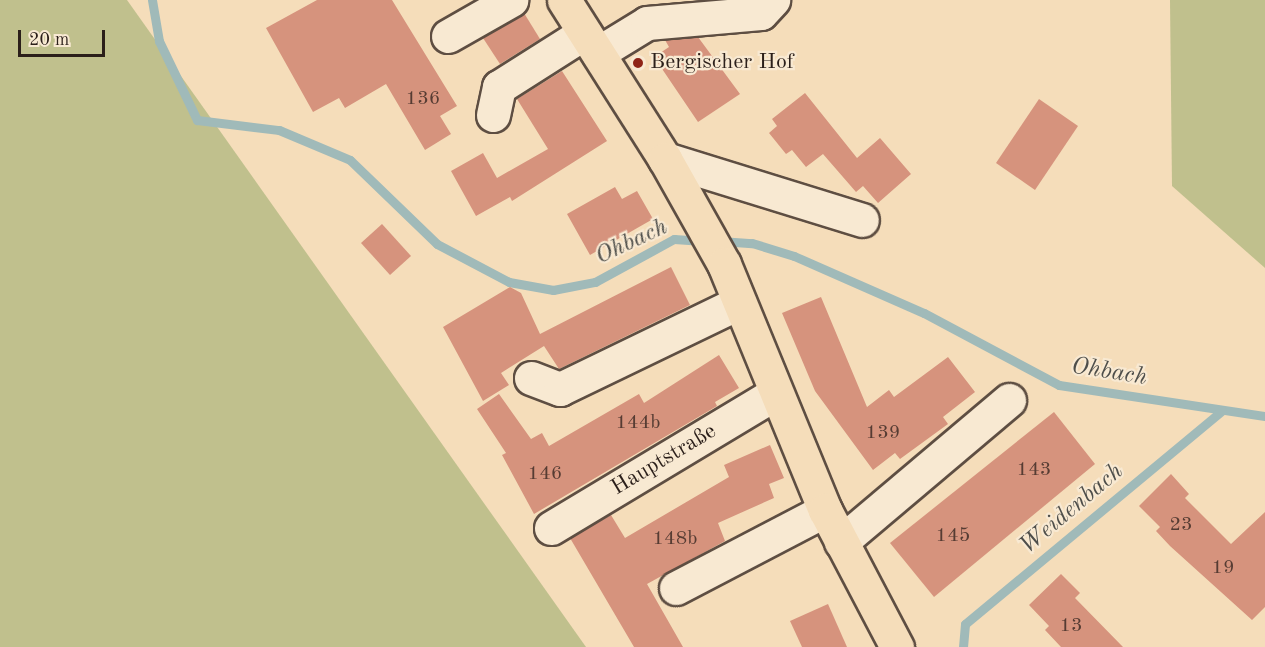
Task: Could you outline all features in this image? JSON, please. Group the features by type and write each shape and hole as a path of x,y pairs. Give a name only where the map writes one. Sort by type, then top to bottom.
{"main road":[{"path":"564,0 700,217 724,264 738,303 825,510 890,637"}],"street":[{"path":"448,36 511,0"},
{"path":"493,115 499,87 591,43 647,23 761,13 773,0"},
{"path":"665,159 862,220"},
{"path":"531,378 560,389 738,303"},
{"name":"Hauptstraße","path":"551,528 776,393"},
{"path":"841,542 1009,400"},
{"path":"676,588 825,510"}],"green space":[{"path":"0,0 127,0 586,647 0,647"},
{"path":"1170,0 1265,0 1265,268 1172,186"}],"building":[{"path":"317,0 392,0 457,106 440,116 451,134 425,150 386,84 345,108 339,98 313,112 266,28"},
{"path":"524,13 540,39 500,64 483,38"},
{"path":"698,37 740,94 698,122 654,57 669,47 665,40"},
{"path":"562,71 607,141 512,201 510,197 476,216 451,171 483,153 497,178 548,149 517,99"},
{"path":"805,93 857,158 880,138 911,174 878,203 863,186 856,192 823,154 806,167 792,150 786,154 769,133 777,126 772,119"},
{"path":"1039,99 1078,126 1035,190 996,163"},
{"path":"615,187 622,199 637,191 653,219 590,255 567,214"},
{"path":"382,224 411,256 390,275 361,243"},
{"path":"671,267 690,305 559,369 544,346 501,373 509,385 483,401 443,327 510,287 521,293 540,334"},
{"path":"821,297 867,407 889,390 894,397 948,357 975,392 943,417 948,424 900,459 895,453 873,470 815,391 782,313"},
{"path":"719,355 739,388 715,402 717,406 534,514 502,455 506,453 477,409 499,394 531,439 542,433 549,446 639,394 644,403"},
{"path":"1054,412 1095,464 934,597 890,543"},
{"path":"770,445 784,478 769,484 774,498 718,523 725,541 647,584 683,647 634,647 570,538 611,515 625,538 729,477 724,465"},
{"path":"1171,474 1189,494 1185,498 1231,544 1265,512 1265,607 1252,620 1170,546 1156,531 1160,527 1139,506"},
{"path":"1061,574 1080,593 1075,598 1123,647 1061,647 1045,630 1049,626 1029,605"},
{"path":"828,604 847,647 802,647 790,621"}],"waterway":[{"name":"Ohbach","path":"152,0 159,41 197,120 279,130 350,160 437,244 509,282 553,290 595,282 674,239 703,241"},
{"name":"Ohbach","path":"720,241 752,243 794,256 924,313 1059,385 1265,416"},
{"name":"Weidenbach","path":"963,647 965,624 1222,411"}],"place":[{"name":"Bergischer Hof","path":"638,63"}]}
